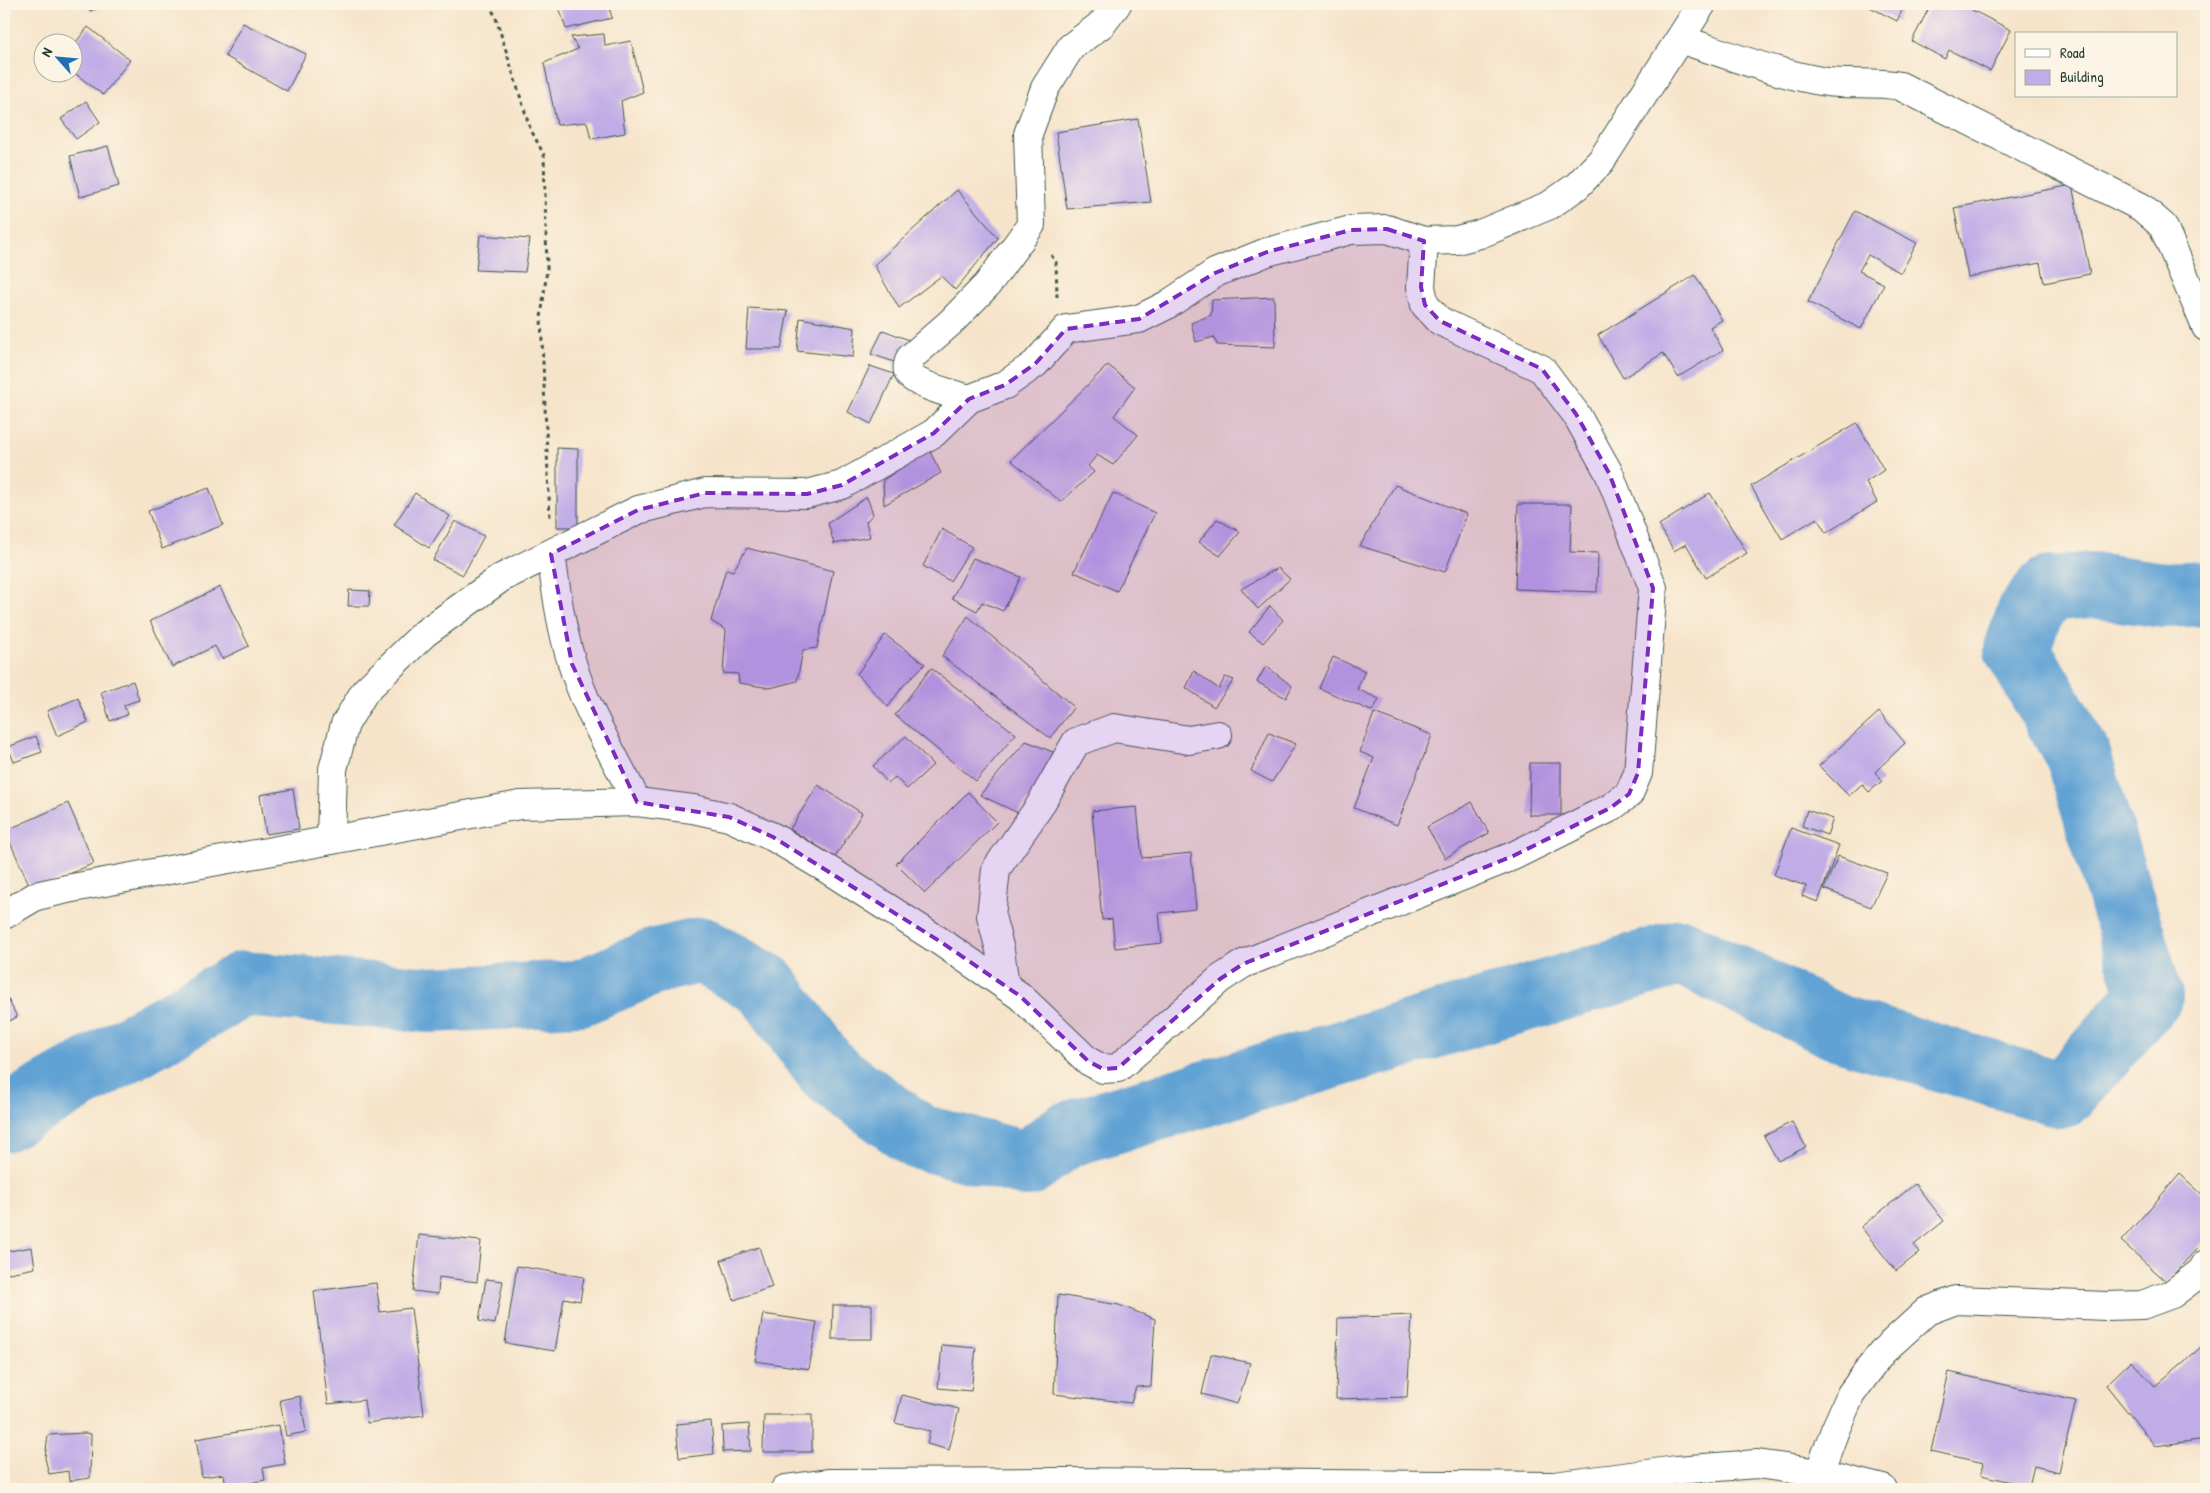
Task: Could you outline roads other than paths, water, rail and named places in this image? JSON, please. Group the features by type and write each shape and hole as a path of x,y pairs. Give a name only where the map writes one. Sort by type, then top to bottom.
{"street":[{"path":"969,399 916,380 909,374 907,365 910,358 951,322 987,285 1031,225 1028,134 1038,106 1046,88 1071,47 1102,24 1117,4"},
{"path":"331,840 333,769 345,724 364,691 425,633 501,578 638,510 705,492 807,494 842,485 934,433 969,399 1005,385 1035,364 1066,328 1139,319 1166,305 1214,273 1267,252 1351,230 1387,229 1424,241 1457,240 1480,234 1550,206 1576,186 1601,161 1702,4"},
{"path":"1680,39 1754,64 1828,82 1880,82 1900,86 2141,207 2163,226 2206,328"},
{"path":"4,915 36,896 67,889 520,805 637,802 692,809 729,818 773,837 941,942 1020,996 1088,1061 1103,1069 1118,1068 1220,979 1243,964 1513,856 1610,808 1629,794 1638,773 1653,588 1609,473 1576,414 1542,369 1440,322 1425,305 1421,287 1424,241"},
{"path":"551,554 561,617 572,664 593,714 637,802"},
{"path":"1005,986 1000,950 991,916 996,869 1039,807 1076,742 1114,728 1189,740 1218,734"},
{"path":"1819,1474 1851,1394 1882,1352 1927,1311 1956,1300 2054,1302 2106,1306 2142,1305 2172,1294 2201,1272 2206,1264"},
{"path":"785,1489 828,1483 1056,1482 1554,1488 1677,1470 1757,1464 1819,1474 1883,1489"}],"waterway":[{"path":"4,1119 243,984 431,1000 580,993 656,961 702,950 766,986 829,1072 919,1137 1027,1164 1066,1135 1682,952 1836,1027 2063,1095 2150,996 2078,755 2017,649 2030,612 2049,589 2092,585 2164,595 2206,593"}]}
